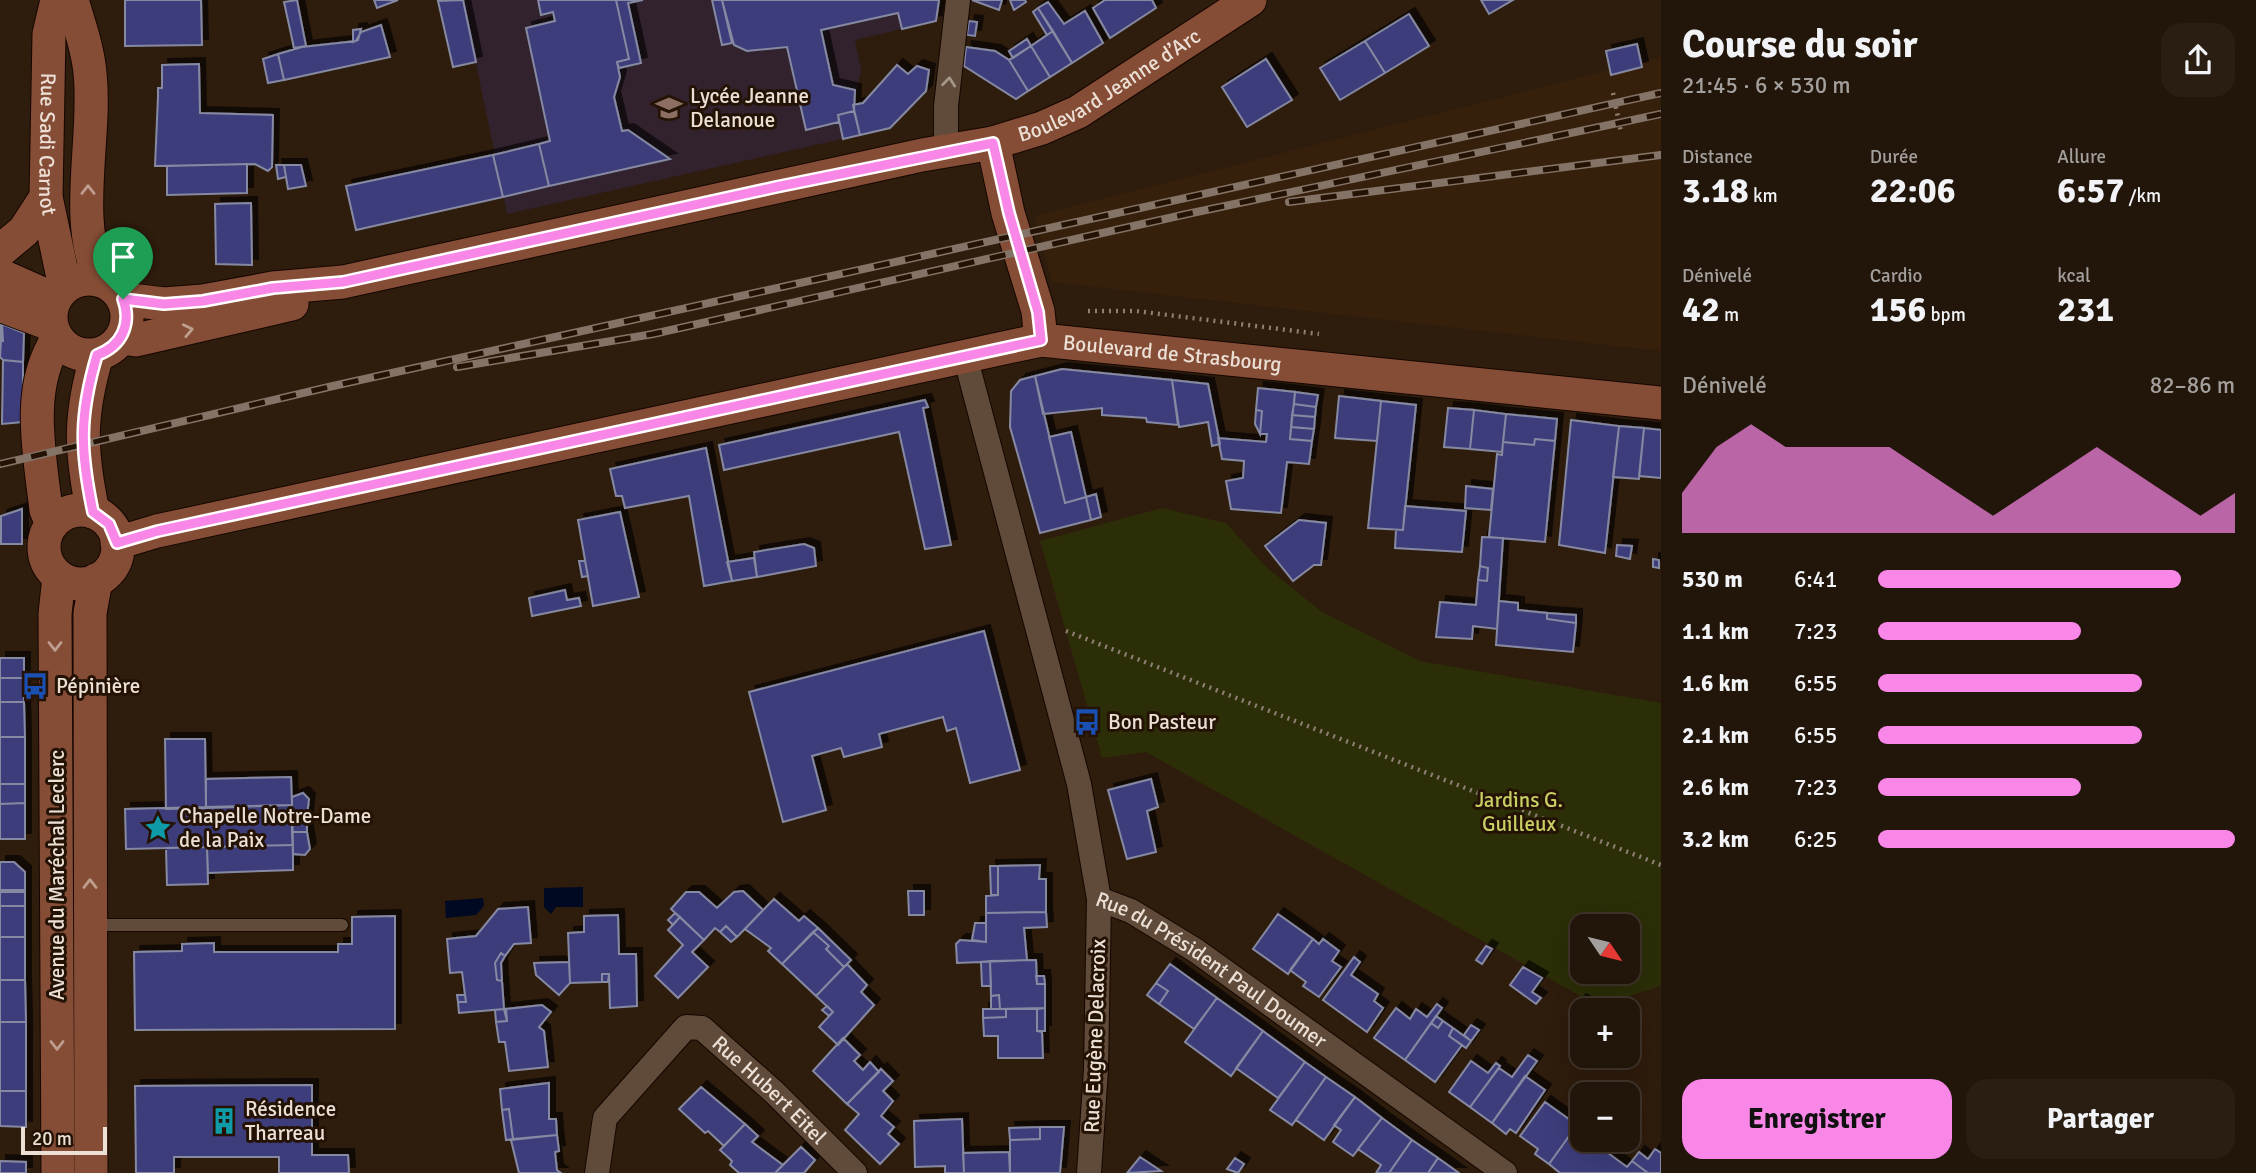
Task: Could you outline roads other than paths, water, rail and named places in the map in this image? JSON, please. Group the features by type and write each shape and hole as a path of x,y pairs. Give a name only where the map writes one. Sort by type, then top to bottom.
{"main road":[{"name":"Rue Sadi Carnot","path":"57,0 49,34 46,197 57,312"},
{"name":"Rue Sadi Carnot","path":"72,0 90,73 88,196 93,264 112,290"},
{"name":"Boulevard Jeanne d’Arc","path":"343,282 283,308 75,353 57,312 76,280 164,304 203,301 273,288 343,282 946,150 993,143 1042,128 1078,112 1251,0"},
{"path":"993,143 1009,213 1038,312 1041,340"},
{"path":"0,251 24,231 46,197"},
{"path":"0,275 57,312"},
{"path":"93,512 82,456 85,397 109,346 127,319 112,290"},
{"path":"0,304 57,312"},
{"path":"52,524 46,510 37,404 57,312"},
{"name":"Boulevard de Strasbourg","path":"117,543 171,528 1041,340 1661,403"},
{"path":"96,580 78,584 59,578 45,558 46,534 52,524 71,512 93,512 109,524 117,543"},
{"name":"Avenue du Maréchal Leclerc","path":"91,1173 90,613 96,580 113,565 117,543"},
{"name":"Avenue du Maréchal Leclerc","path":"58,1173 55,614 59,578"}],"street":[{"path":"946,150 946,106 958,0"},
{"name":"Rue du Président Paul Doumer","path":"965,356 1079,784 1099,899 1131,911 1195,950 1504,1173"},
{"name":"Rue Eugène Delacroix","path":"1089,1173 1096,1069 1099,899"},
{"name":"Rue Hubert Eitel","path":"597,1173 604,1118 686,1027 702,1028 775,1093 855,1173"}],"lane":[{"path":"90,925 342,925"}],"water":[{"path":"583,887 583,907 556,907 551,914 544,907 544,888"},
{"path":"483,898 484,906 476,915 446,918 445,901"}],"railway":[{"path":"0,464 333,386 1661,93"},
{"path":"457,367 653,334 1187,214 1661,114"},
{"path":"1289,202 1661,155"}],"place":[{"name":"Lycée Jeanne Delanoue","path":"669,108"},
{"name":"Pépinière","path":"35,686"},
{"name":"Bon Pasteur","path":"1087,722"},
{"name":"Chapelle Notre-Dame de la Paix","path":"158,828"},
{"name":"Résidence Tharreau","path":"224,1121"}],"park label":[{"name":"Jardins G. Guilleux","path":"1519,812"}]}
